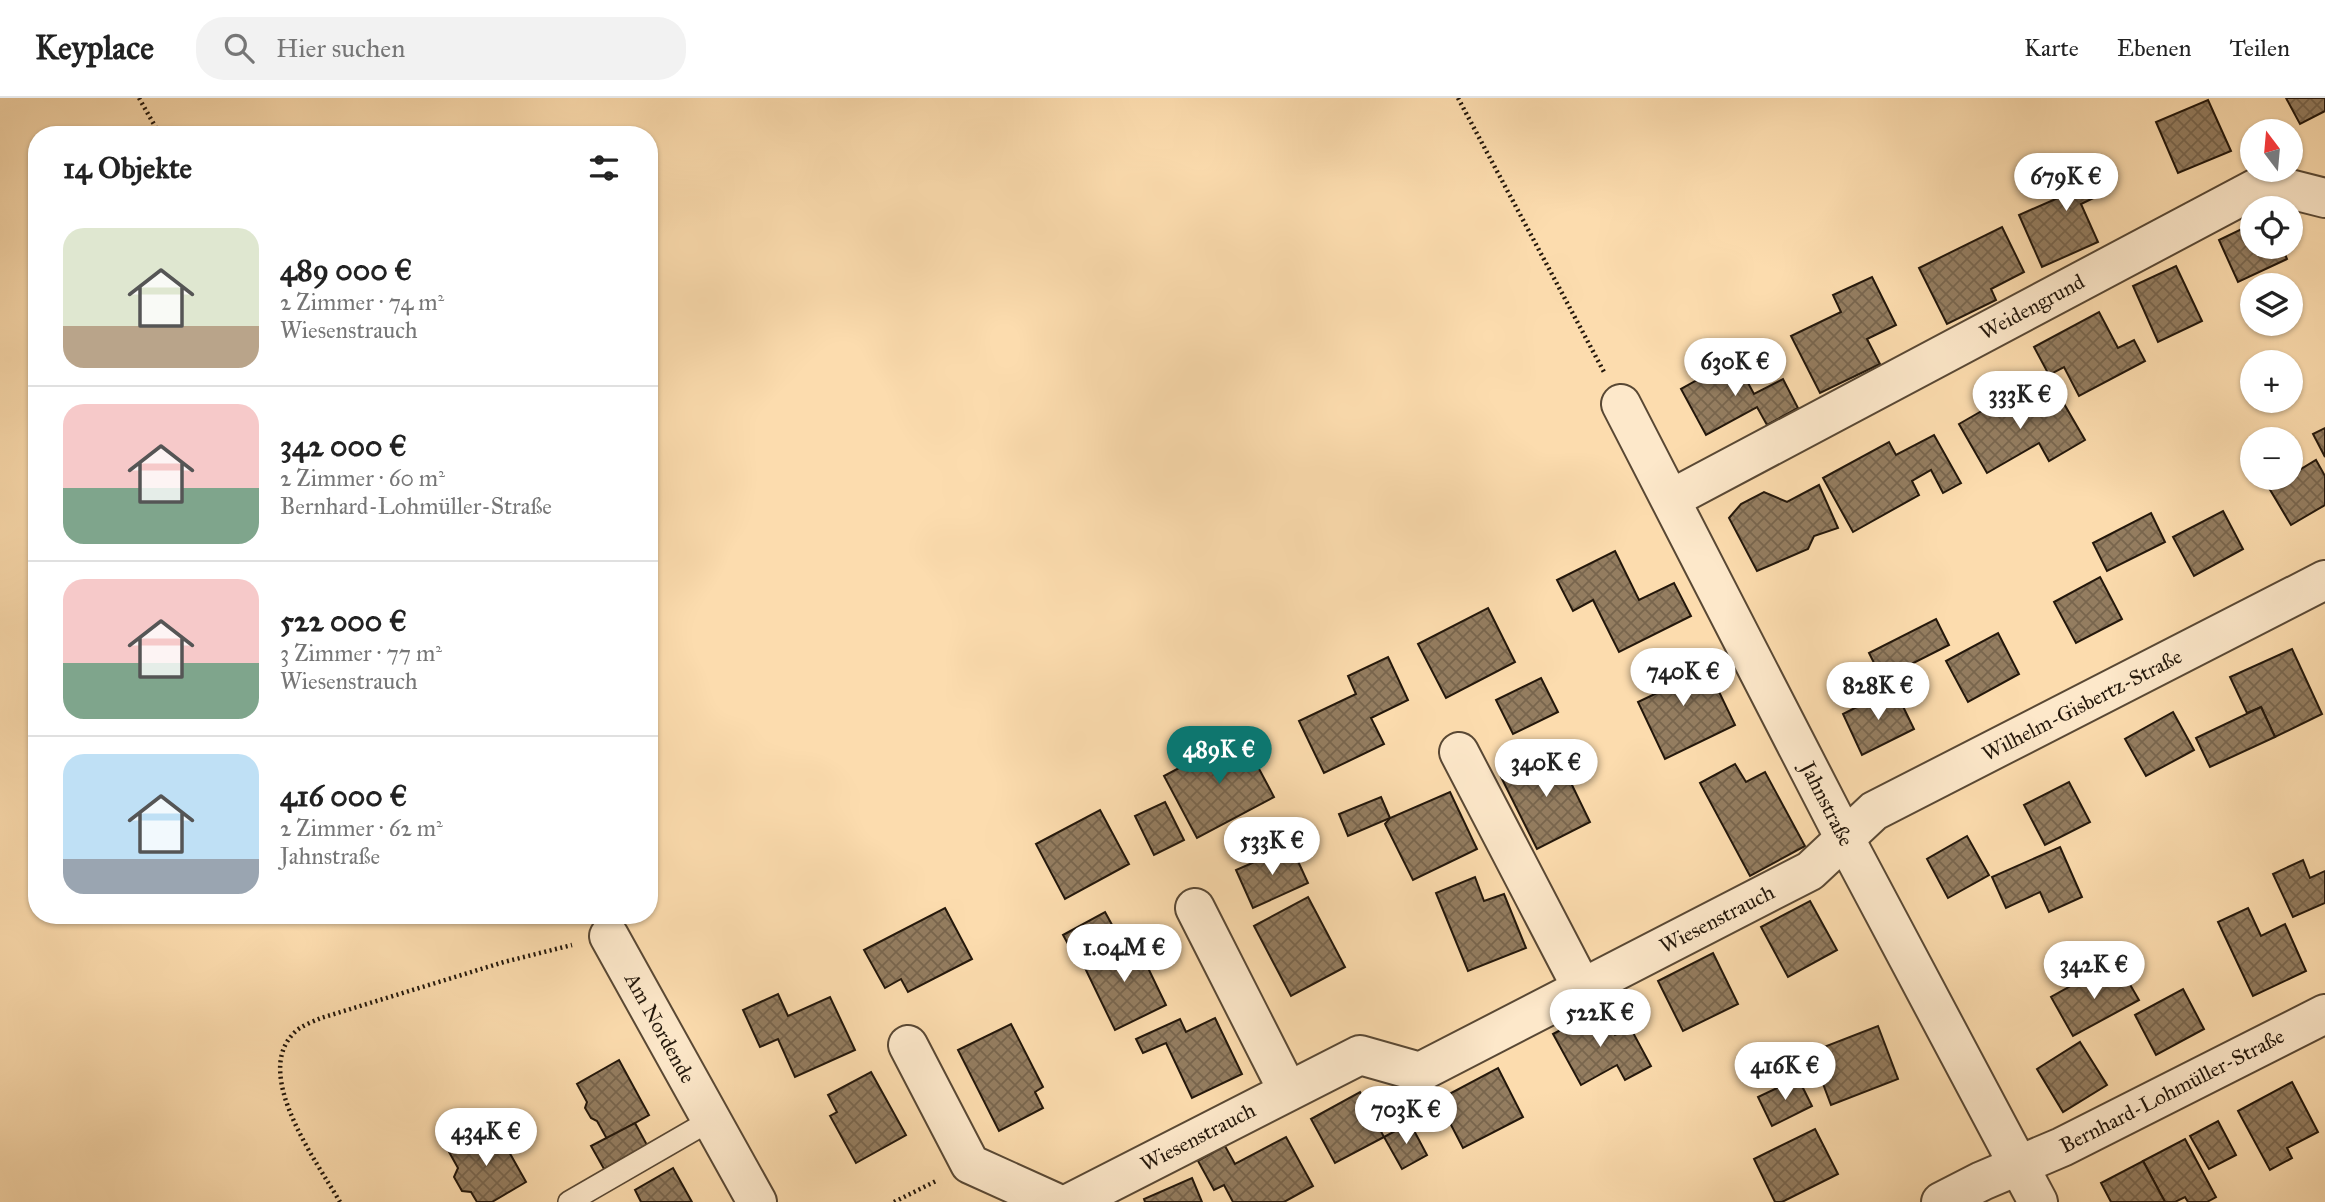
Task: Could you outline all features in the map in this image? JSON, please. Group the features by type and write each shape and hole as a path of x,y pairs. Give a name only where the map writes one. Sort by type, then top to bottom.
{"street":[{"name":"Weidengrund","path":"1671,499 2266,184 2325,198"},
{"name":"Jahnstraße","path":"1620,404 1845,839 2038,1202"},
{"name":"Wilhelm-Gisbertz-Straße","path":"1845,839 1874,811 2325,580"},
{"path":"1459,752 1582,988"},
{"name":"Wiesenstrauch","path":"1072,1202 1360,1055 1420,1072 1810,871 1845,839"},
{"path":"1195,908 1288,1091"},
{"name":"Am Nordende","path":"609,936 757,1202"},
{"name":"Bernhard-Lohmüller-Straße","path":"1941,1202 1982,1181 2063,1147 2325,1014"},
{"path":"908,1045 970,1164 1054,1202"}],"lane":[{"path":"569,1202 711,1120"}],"path":[{"path":"139,98 155,126"},
{"path":"1458,98 1620,404"},
{"path":"340,1202 289,1111 282,1091 280,1057 294,1033 321,1018 504,962 609,936"},
{"path":"894,1202 970,1164"}],"building":[{"path":"2286,98 2325,98 2325,111 2303,122 2303,119 2297,119"},
{"path":"2208,100 2231,151 2178,173 2156,122"},
{"path":"2095,156 2110,190 2081,204 2098,242 2042,267 2019,215 2058,198 2048,177"},
{"path":"2002,227 2024,272 1991,289 1996,300 1947,324 1919,268"},
{"path":"2240,230 2240,259 2287,259 2257,273 2240,273 2238,282 2219,240"},
{"path":"2176,266 2202,321 2158,342 2133,286"},
{"path":"1872,277 1896,325 1867,339 1880,364 1820,393 1791,336 1841,312 1833,295"},
{"path":"2099,312 2118,348 2134,340 2145,361 2079,396 2064,367 2049,375 2034,347"},
{"path":"1735,359 1754,394 1783,379 1798,408 1767,425 1757,407 1706,435 1681,389"},
{"path":"2015,392 2028,416 2060,397 2085,440 2049,461 2039,443 1987,473 1959,424"},
{"path":"2325,428 2325,457 2313,434"},
{"path":"1934,435 1961,483 1943,493 1931,470 1912,481 1919,495 1853,532 1823,478 1889,442 1896,455"},
{"path":"2316,460 2325,476 2325,505 2291,525 2270,490 2303,490 2303,468"},
{"path":"1819,485 1838,528 1814,536 1808,549 1757,571 1729,518 1741,504 1764,492 1787,502"},
{"path":"2223,511 2243,549 2194,576 2173,537"},
{"path":"2151,513 2165,542 2107,571 2093,543"},
{"path":"1615,551 1639,600 1674,583 1691,616 1619,652 1593,600 1573,611 1557,580"},
{"path":"2100,577 2122,619 2076,643 2054,602"},
{"path":"1488,608 1515,662 1446,698 1418,644"},
{"path":"1936,619 1949,645 1882,679 1869,653"},
{"path":"1998,633 2019,674 1968,702 1946,661"},
{"path":"2292,649 2322,714 2275,737 2261,707 2247,713 2230,677"},
{"path":"1683,654 1695,680 1710,673 1735,725 1665,759 1638,702 1657,693 1647,671"},
{"path":"1388,657 1408,700 1371,718 1384,744 1324,773 1299,721 1356,694 1348,676"},
{"path":"1541,678 1558,712 1513,734 1496,700"},
{"path":"1894,688 1914,729 1862,755 1843,714"},
{"path":"2261,707 2275,737 2210,767 2196,738"},
{"path":"2173,712 2194,750 2146,776 2125,739"},
{"path":"1241,735 1274,797 1197,838 1164,776"},
{"path":"1555,750 1590,822 1537,849 1501,777"},
{"path":"1735,764 1746,782 1765,772 1805,846 1750,876 1700,783"},
{"path":"2069,782 2090,822 2045,845 2024,805"},
{"path":"1450,792 1477,849 1413,880 1385,824 1390,818"},
{"path":"1381,797 1390,818 1348,836 1339,814"},
{"path":"1165,802 1184,840 1154,855 1135,816"},
{"path":"1100,810 1129,864 1065,899 1036,844"},
{"path":"1967,836 1989,875 1948,898 1927,859"},
{"path":"1291,846 1308,883 1253,908 1236,870"},
{"path":"2060,847 2082,897 2049,912 2040,892 2006,908 1992,877"},
{"path":"2303,860 2310,878 2325,871 2325,903 2293,917 2273,874"},
{"path":"1475,877 1484,901 1504,894 1526,948 1468,971 1436,893"},
{"path":"1308,897 1345,967 1291,996 1254,926"},
{"path":"1810,901 1837,950 1788,977 1761,927"},
{"path":"945,908 972,959 908,992 901,979 885,988 864,950"},
{"path":"2248,908 2261,936 2285,924 2306,971 2253,996 2218,922"},
{"path":"1105,912 1116,932 1074,955 1063,935"},
{"path":"1134,939 1166,1005 1115,1030 1083,964"},
{"path":"1713,953 1738,1004 1683,1031 1658,981"},
{"path":"2121,969 2139,1000 2073,1036 2051,997 2085,978 2090,987"},
{"path":"2183,989 2204,1029 2156,1055 2135,1015"},
{"path":"778,994 788,1016 830,997 855,1050 795,1077 778,1039 760,1047 743,1010"},
{"path":"1600,1009 1615,1035 1630,1027 1651,1066 1625,1080 1617,1065 1581,1085 1553,1034"},
{"path":"1215,1018 1242,1074 1192,1098 1166,1043 1143,1053 1136,1039 1180,1019 1186,1032"},
{"path":"1011,1024 1043,1087 1035,1092 1043,1108 999,1131 958,1050"},
{"path":"1878,1026 1898,1079 1831,1105 1811,1052"},
{"path":"2080,1042 2107,1085 2063,1112 2037,1069"},
{"path":"619,1060 649,1115 607,1139 597,1121 591,1118 585,1108 587,1102 577,1084"},
{"path":"1498,1068 1523,1117 1463,1148 1438,1100"},
{"path":"871,1072 906,1135 856,1163 830,1116 837,1112 828,1095"},
{"path":"1798,1078 1812,1106 1772,1126 1758,1097"},
{"path":"2292,1082 2318,1132 2287,1148 2292,1158 2270,1170 2238,1111"},
{"path":"1360,1092 1384,1137 1335,1163 1311,1119"},
{"path":"2218,1121 2236,1155 2209,1169 2190,1136"},
{"path":"635,1123 647,1145 604,1169 591,1146"},
{"path":"1410,1123 1427,1155 1402,1169 1384,1137"},
{"path":"495,1127 526,1182 492,1202 477,1202 471,1192 462,1191 454,1177 458,1168 449,1152"},
{"path":"1815,1129 1838,1174 1782,1202 1775,1202 1754,1159"},
{"path":"1286,1137 1313,1186 1284,1202 1233,1202 1224,1185 1214,1190 1198,1161 1225,1146 1235,1164"},
{"path":"2185,1139 2216,1197 2207,1202 2188,1202 2185,1197 2175,1202 2165,1202 2143,1161"},
{"path":"2143,1161 2165,1202 2111,1202 2101,1183"},
{"path":"673,1168 692,1202 641,1202 635,1190"},
{"path":"1192,1178 1202,1202 1145,1202 1144,1199"}]}
